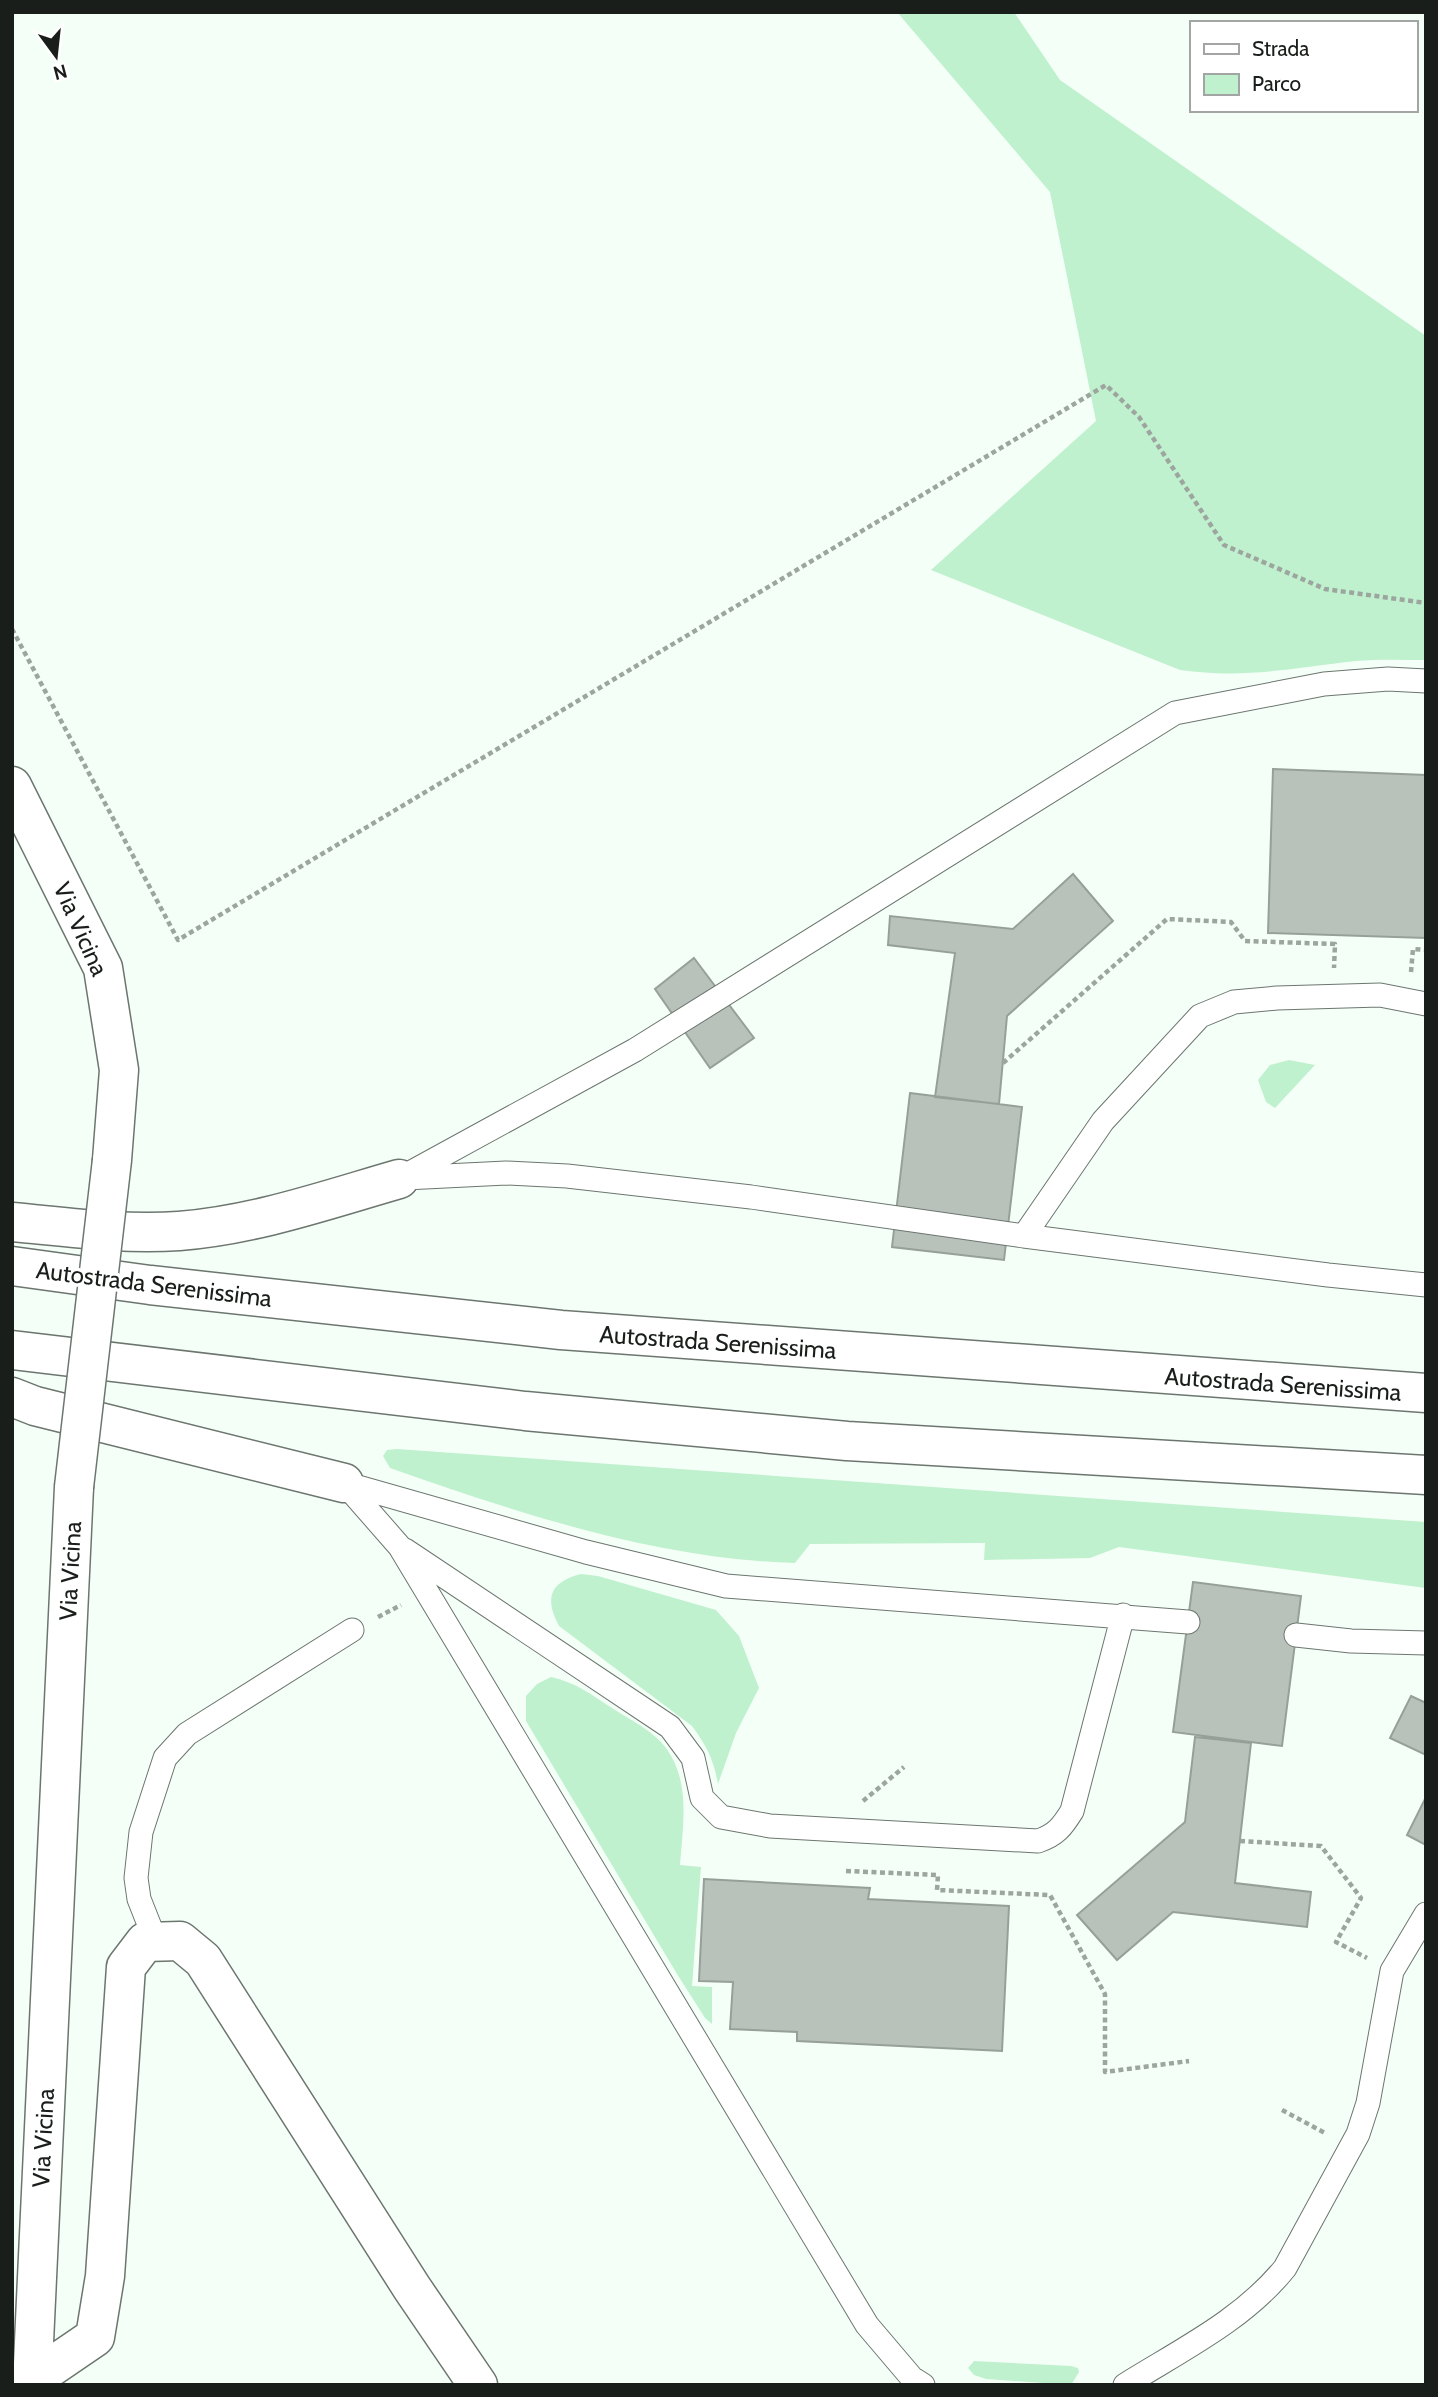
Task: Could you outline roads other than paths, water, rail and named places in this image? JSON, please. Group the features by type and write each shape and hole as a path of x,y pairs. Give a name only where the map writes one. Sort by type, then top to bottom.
{"main road":[{"name":"Via Vicina","path":"12,786 103,968 119,1070 112,1160 74,1487 32,2383"},
{"path":"12,1222 134,1232 180,1231 254,1221 399,1179"},
{"name":"Autostrada Serenissima","path":"12,1266 150,1285 561,1330 1426,1393"},
{"path":"12,1350 524,1411 847,1441 1426,1475"},
{"path":"12,1397 35,1406 344,1483"},
{"path":"32,2383 95,2337 105,2276 126,1967 145,1942 180,1941 203,1960 412,2288 478,2385"}],"lane":[{"path":"399,1179 635,1050 1175,713 1324,684 1388,679 1426,681"},
{"path":"1024,1236 1103,1121 1200,1016 1234,1002 1277,998 1380,995 1426,1004"},
{"path":"399,1179 506,1173 567,1176 751,1197 1328,1275 1426,1284"},
{"path":"344,1483 400,1546 867,2325 912,2378 923,2385"},
{"path":"344,1483 586,1552 726,1586 1188,1622"},
{"path":"400,1546 670,1727 693,1758 702,1798 721,1817 770,1826 1038,1841 1051,1837 1061,1829 1072,1811 1123,1615"},
{"path":"156,1942 139,1899 136,1878 143,1824 165,1758 187,1734 352,1630"},
{"path":"1296,1635 1352,1641 1426,1643"},
{"path":"1125,2385 1234,2318 1270,2286 1285,2267 1358,2134 1368,2103 1392,1971 1426,1914"}]}
